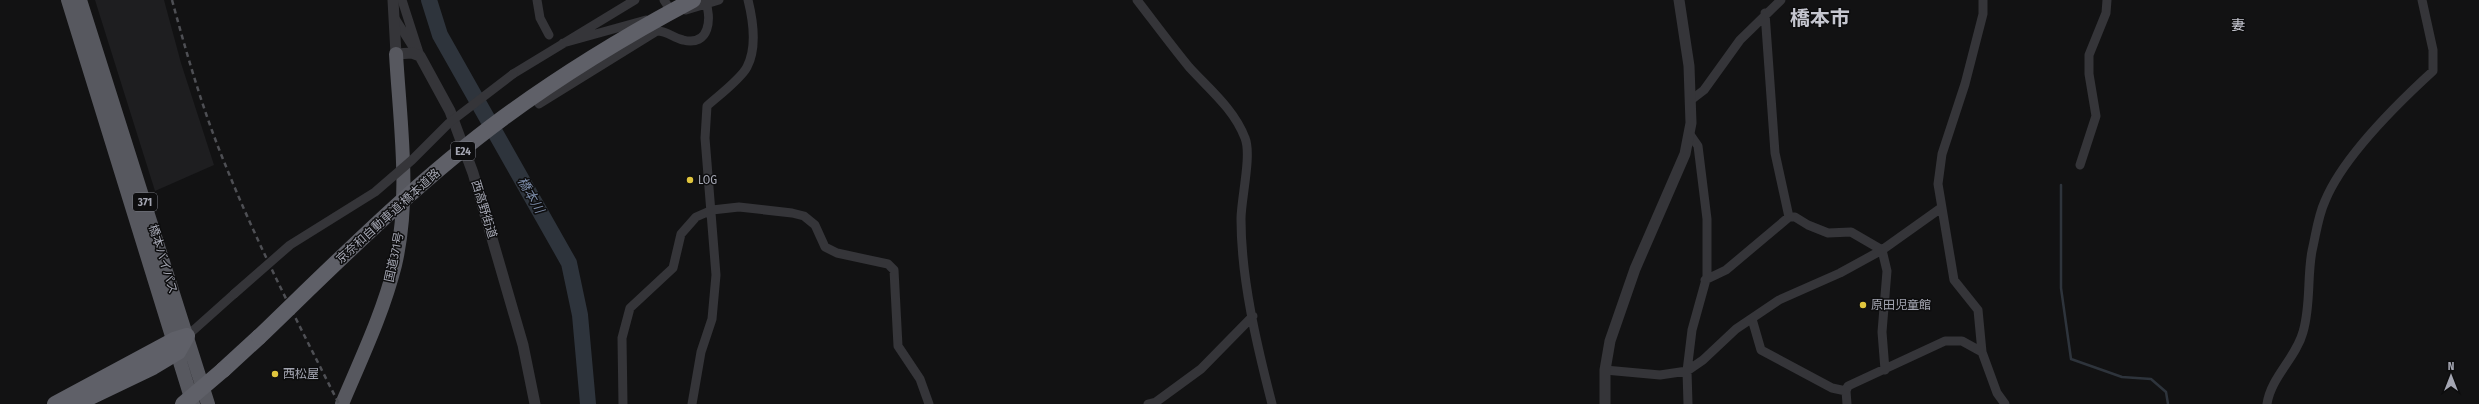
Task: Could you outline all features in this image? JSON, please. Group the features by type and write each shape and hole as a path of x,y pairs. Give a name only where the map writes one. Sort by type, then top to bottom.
{"highway":[{"name":"橋本バイパス","path":"68,0 88,59 131,207 180,343 208,404"},
{"name":"橋本バイパス","path":"80,0 180,343 194,404"},
{"name":"京奈和自動車道;橋本道路","path":"183,404 259,337 350,249 432,175 502,119 564,75 636,30 701,1"},
{"name":"国道371号","path":"342,404 394,266 400,234 403,194 396,54"},
{"path":"55,404 180,343"},
{"path":"74,404 146,371 180,343"}],"street":[{"path":"393,0 396,54 412,52 420,56"},
{"name":"西高野街道","path":"402,0 420,56 450,111 473,173 523,345 535,404"},
{"path":"537,0 540,18 549,35"},
{"path":"180,343 290,245 375,192 412,160 449,123 513,74 635,0"},
{"path":"664,0 673,14"},
{"path":"563,43 673,14 701,1 719,0"},
{"path":"692,404 701,352 712,319 716,275 712,210 705,138 707,106 747,68 752,50 753,32 748,0"},
{"path":"1137,0 1190,67 1221,99 1246,139 1241,219 1253,316 1260,356 1272,404"},
{"path":"1605,404 1605,370 1610,341 1635,269 1685,154 1689,133 1691,100 1689,66 1679,0"},
{"path":"1691,100 1704,90 1740,40 1765,13 1781,0"},
{"path":"1983,0 1983,14 1968,70 1942,154 1938,184 1954,280 1978,310 1982,352 1997,393 2005,404"},
{"path":"2080,165 2096,116 2089,74 2089,55 2106,13 2107,0"},
{"path":"2268,404 2270,391 2302,338 2307,320 2311,259 2325,200 2344,168 2388,115 2433,71 2433,50 2422,0"},
{"path":"540,104 657,31 669,33 686,41 698,39 708,30 710,18 701,1"},
{"path":"1765,13 1775,153 1788,217"},
{"path":"394,17 420,56"},
{"path":"1688,404 1687,371 1692,330 1707,276 1707,219 1698,146 1689,133"},
{"path":"624,404 622,338 630,308 673,268 681,234 696,217 712,210 739,207 804,216 815,226 825,247 837,253 888,264 894,270 898,346 920,379 929,404"},
{"path":"1605,370 1660,375 1687,371 1703,360 1736,329 1780,300 1840,273 1882,250 1941,208"},
{"path":"1705,280 1726,270 1788,217 1795,217 1808,226 1828,233 1851,232 1882,250 1887,271 1882,332 1885,370"},
{"path":"1148,404 1156,402 1202,368 1253,316"},
{"path":"1752,318 1761,350 1832,388 1846,391"},
{"path":"1847,404 1846,391 1848,386 1945,341 1962,341 1982,352"}],"shaded area":[{"path":"95,0 164,0 181,63 214,165 155,191"}],"waterway":[{"name":"橋本川","path":"429,0 440,35 569,263 580,315 588,404"},
{"path":"2061,185 2061,288 2071,359 2122,377 2151,379 2166,392 2168,404"}],"railway":[{"path":"172,0 203,103 225,164 265,255 339,404"}],"place":[{"name":"LOG","path":"690,180"},
{"name":"原田児童館","path":"1863,305"},
{"name":"西松屋","path":"275,374"}],"district":[{"name":"橋本市","path":"1820,18"},
{"name":"妻","path":"2238,25"}]}
